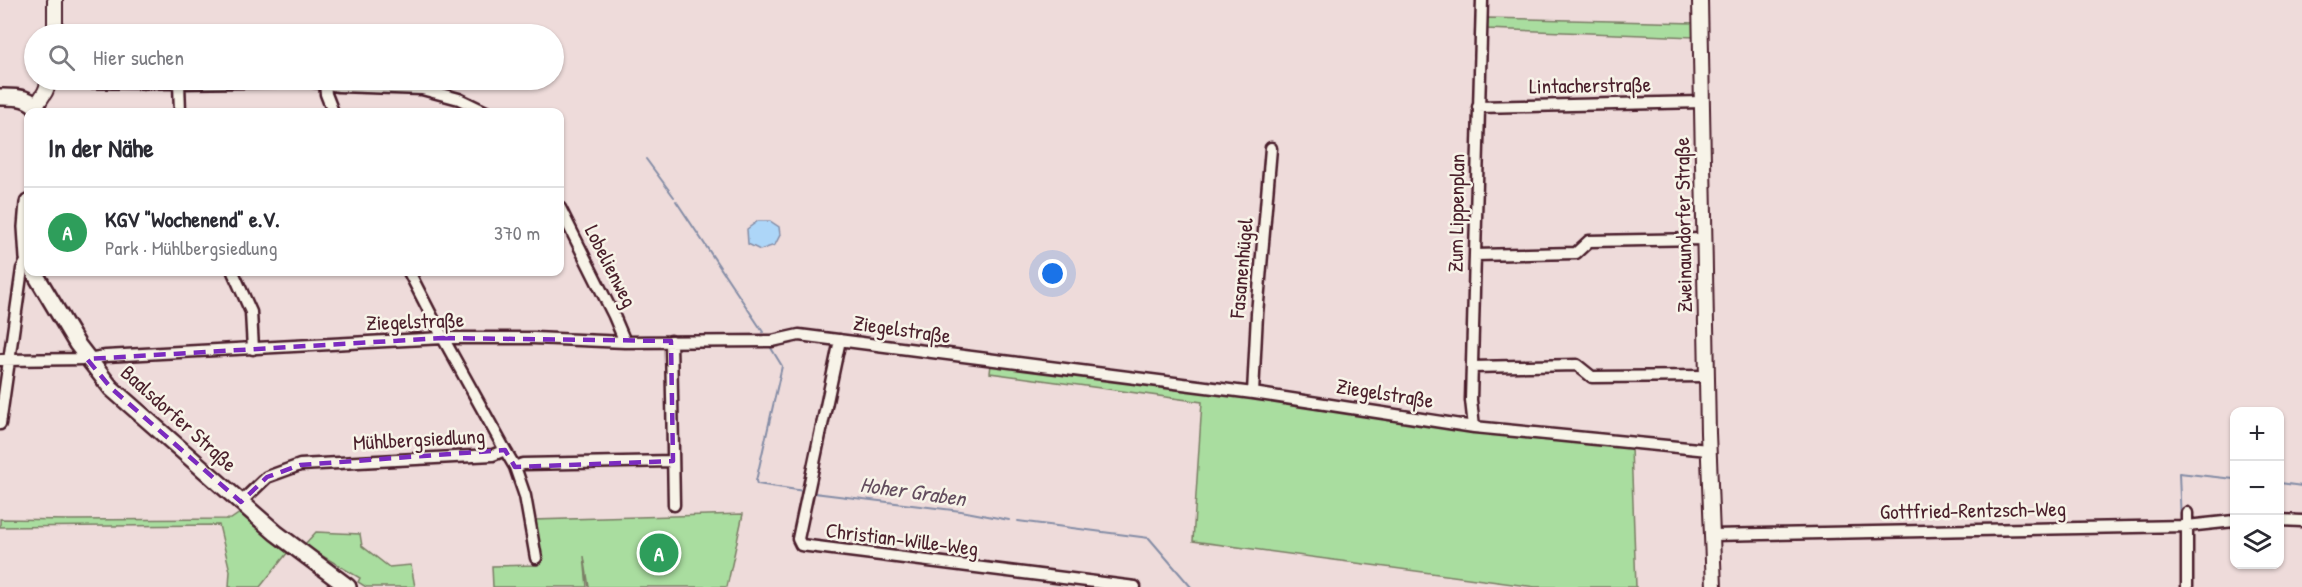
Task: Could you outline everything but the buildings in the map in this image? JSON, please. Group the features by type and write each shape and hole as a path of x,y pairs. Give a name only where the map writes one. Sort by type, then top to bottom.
{"main road":[{"path":"0,97 27,99 36,108"},
{"name":"Baalsdorfer Straße","path":"36,276 87,359 111,388 291,545 348,587"},
{"name":"Baalsdorfer Straße","path":"325,569 361,587"}],"street":[{"path":"55,0 55,24"},
{"name":"Zum Lippenplan","path":"1474,427 1471,400 1482,0"},
{"name":"Zweinaundorfer Straße","path":"1700,0 1706,376 1714,587"},
{"path":"37,108 46,90"},
{"path":"179,90 180,108"},
{"path":"326,90 331,108"},
{"path":"426,90 459,99 478,108"},
{"name":"Lintacherstraße","path":"1478,107 1702,102"},
{"name":"Fasanenhügel","path":"1253,393 1271,148"},
{"name":"Lobelienweg","path":"564,216 625,342"},
{"path":"1474,255 1576,253 1589,242 1704,239"},
{"path":"0,424 4,360 24,265"},
{"path":"235,276 251,312 253,349"},
{"path":"411,276 505,450"},
{"name":"Ziegelstraße","path":"4,360 87,359 106,356 443,338 534,338 625,342 772,341 799,335 1253,393 1474,427 1708,450"},
{"name":"Christian-Wille-Weg","path":"840,340 798,539 801,545 1135,587"},
{"path":"671,341 674,505"},
{"path":"1472,367 1577,364 1592,377 1706,376"},
{"name":"Mühlbergsiedlung","path":"241,502 267,477 300,465 494,455 505,450 515,467 525,496 536,558"},
{"path":"515,467 523,464 673,461"},
{"path":"2187,513 2187,587"},
{"path":"2284,520 2302,521"},
{"name":"Gottfried-Rentzsch-Weg","path":"1712,535 2187,526 2230,522"}],"highlighted area":[{"path":"443,338 671,341 673,461 515,467 505,450 300,465 267,477 241,502 111,388 87,359"}],"green space":[{"path":"1486,18 1695,23 1695,37 1485,29"},
{"path":"991,364 1631,447 1636,587 1535,587 1193,541 1202,402 990,373"},
{"path":"240,513 288,552 260,587 229,587 230,571 219,525 0,527 0,519 231,519"},
{"path":"743,514 727,587 589,587 584,556 587,587 493,587 492,566 538,565 533,520"},
{"path":"316,532 360,534 362,546 389,567 411,565 415,587 366,587 358,582 360,578 304,545"}],"water":[{"path":"758,221 770,221 779,227 780,235 775,245 760,250 748,244 747,229"}],"waterway":[{"name":"Hoher Graben","path":"646,159 674,197"},
{"name":"Hoher Graben","path":"676,201 763,332"},
{"name":"Hoher Graben","path":"771,348 782,366 756,481 757,484 804,491"},
{"name":"Hoher Graben","path":"2181,524 2179,473 2230,479"},
{"name":"Hoher Graben","path":"2284,484 2302,486"},
{"name":"Hoher Graben","path":"814,493 961,511 1009,520"},
{"name":"Hoher Graben","path":"1018,521 1149,538 1191,587"},
{"name":"Hoher Graben","path":"2181,532 2182,572"}],"place":[{"name":"KGV \"Wochenend\" e.V.","path":"659,553"}]}
